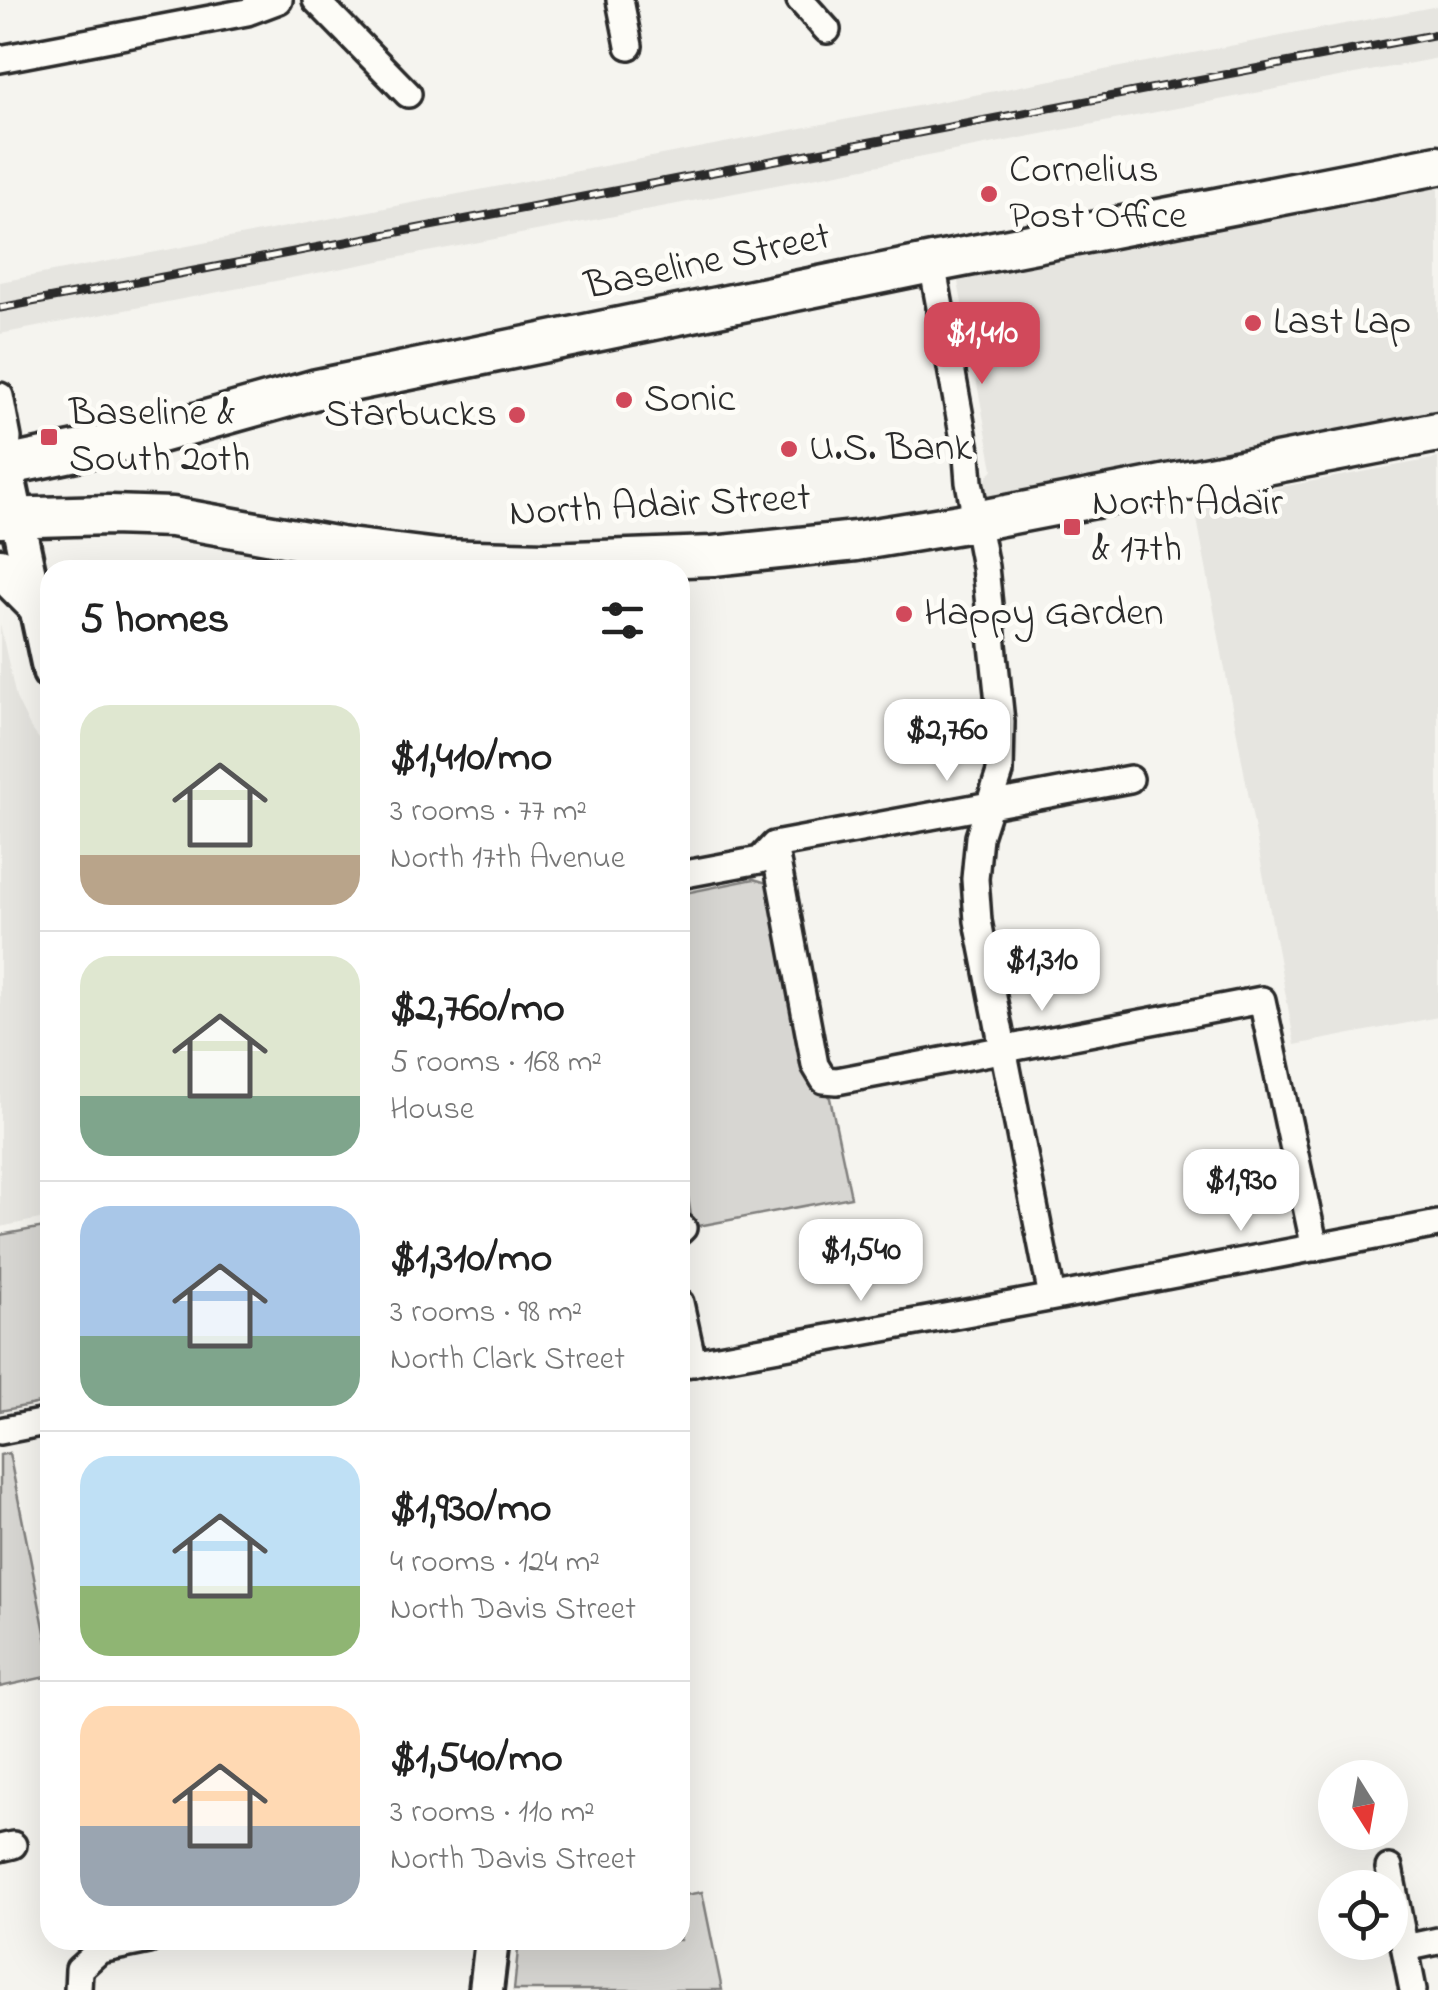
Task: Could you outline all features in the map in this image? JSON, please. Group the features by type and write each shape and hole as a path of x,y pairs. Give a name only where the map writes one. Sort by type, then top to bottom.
{"highway":[{"name":"Baseline Street","path":"2,466 100,447 317,390 932,263 1438,165"},
{"name":"North Adair Street","path":"626,560 791,549 976,521 1438,432"},
{"path":"8,517 53,481 88,461 100,447"},
{"name":"North Adair Street","path":"8,517 172,517 378,553 474,560"},
{"path":"0,568 35,603"}],"main road":[{"path":"2,466 8,517 40,626"},
{"path":"486,1990 491,1950"}],"street":[{"path":"0,59 247,12 279,0"},
{"path":"316,0 408,94"},
{"path":"620,0 629,46"},
{"path":"800,0 828,30"},
{"path":"932,263 985,567 1001,722 1000,772 979,838 975,879 978,922 1052,1297"},
{"path":"0,396 8,438 2,466"},
{"path":"690,873 760,860 774,845 1130,779"},
{"path":"774,845 815,1065 824,1080 837,1082 1262,1000 1316,1248"},
{"path":"690,1363 1438,1224"},
{"path":"0,1431 40,1424"},
{"path":"1408,1947 1438,1941"},
{"path":"78,1990 80,1969 100,1950"},
{"path":"1407,1960 1413,1990"}],"shaded area":[{"path":"1438,6 1438,58 0,334 0,282"},
{"path":"1438,186 1438,415 1024,493 1014,501 999,503 988,495 984,481 993,469 958,282 965,271 987,273"},
{"path":"1438,458 1438,1017 1295,1045 1194,503"},
{"path":"0,624 16,698 40,740 40,1219 0,1227"},
{"path":"754,879 767,883 776,895 818,1085 830,1098 851,1197 693,1227 690,892"},
{"path":"40,1228 40,1403 0,1411 0,1235"},
{"path":"9,1453 40,1607 40,1678 0,1687 0,1455"},
{"path":"702,1892 722,1990 514,1990 518,1950 690,1950 690,1894"}],"railway":[{"path":"0,308 1438,34"}],"place":[{"name":"Cornelius Post Office","path":"989,194"},
{"name":"Last Lap","path":"1253,323"},
{"name":"Sonic","path":"624,400"},
{"name":"Starbucks","path":"517,415"},
{"name":"Baseline & South 20th","path":"49,437"},
{"name":"U.S. Bank","path":"789,449"},
{"name":"North Adair & 17th","path":"1072,527"},
{"name":"Happy Garden","path":"904,614"}]}
